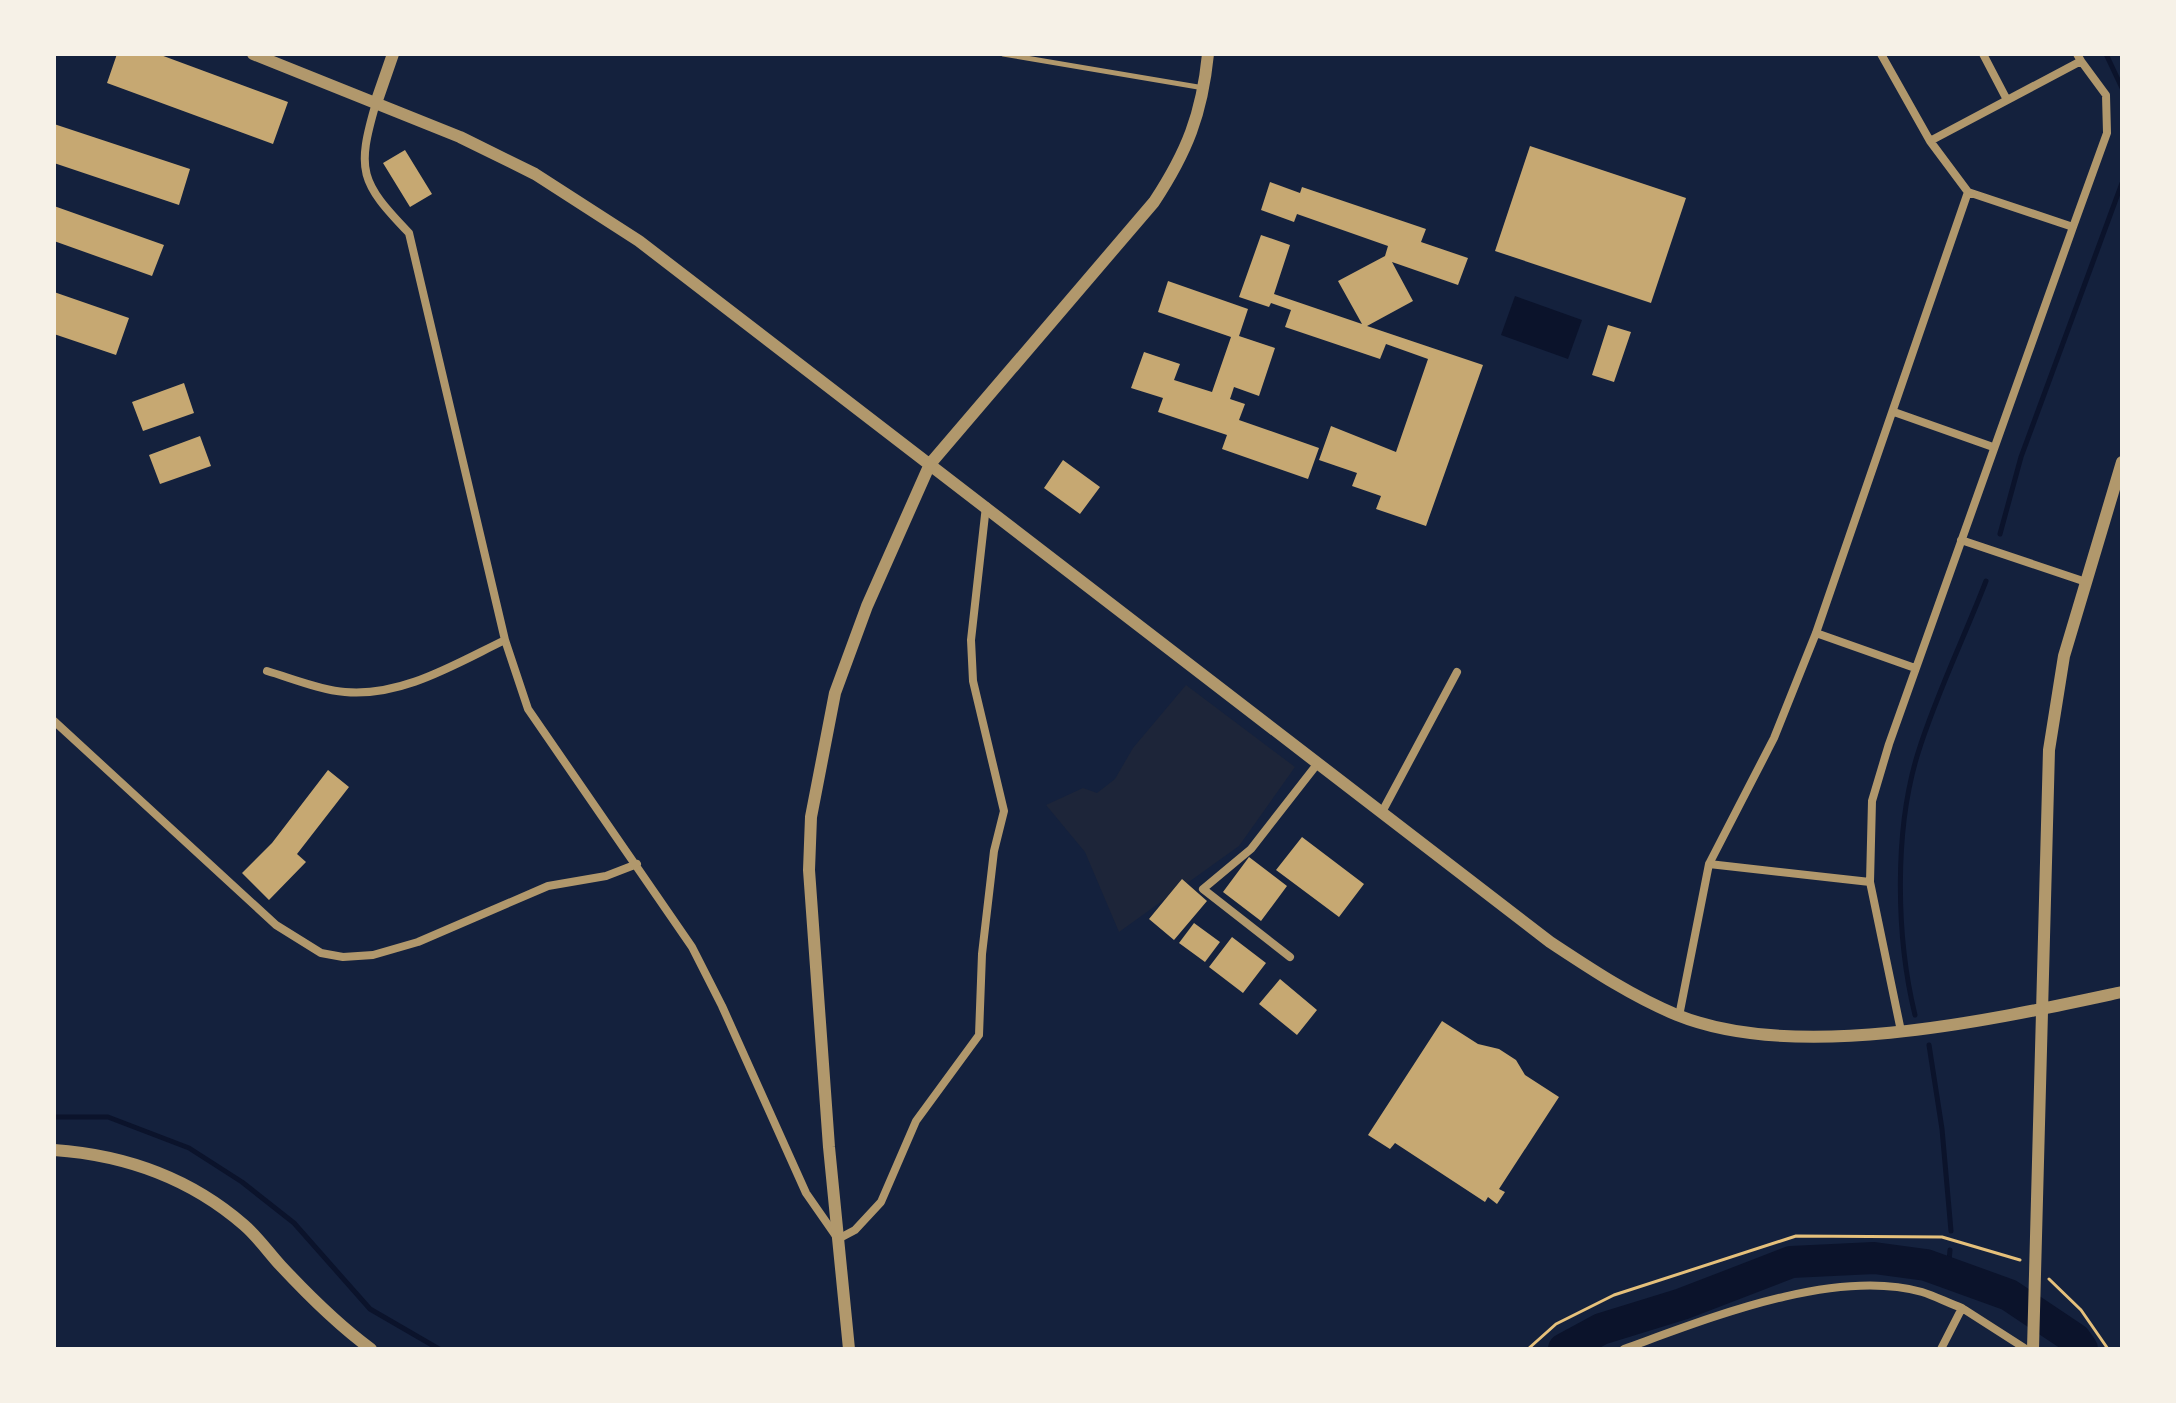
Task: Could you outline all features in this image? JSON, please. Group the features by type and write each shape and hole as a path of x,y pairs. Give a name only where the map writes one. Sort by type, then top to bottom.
{"street":[{"path":"253,54 460,137 535,174 639,241 1550,942 1624,991 1679,1016 1751,1034 1804,1037 1901,1031 2122,992"},
{"path":"393,54 363,148 365,175 386,209 409,233 505,640 528,709 692,947 722,1006 806,1193 838,1239"},
{"path":"849,1349 809,870 811,817 835,693 867,606 930,464 1154,202 1182,159 1205,89 1208,54"},
{"path":"1881,54 1930,141 1968,192 2073,227"},
{"path":"1983,54 2006,98"},
{"path":"1901,1031 1870,882 1872,801 1915,668 2107,133 2106,95 2079,58 1930,141"},
{"path":"1679,1016 1709,864 1774,738 1816,633 1968,192"},
{"path":"1894,412 1993,447"},
{"path":"2033,1349 2049,750 2064,656 2083,581 2122,462"},
{"path":"838,1239 855,1230 881,1202 916,1121 979,1035 982,954 994,851 1004,811 973,681 971,640 986,506"},
{"path":"1961,540 2083,581"},
{"path":"1816,633 1915,668"},
{"path":"267,671 343,693 381,692 434,674 505,640"},
{"path":"1382,812 1457,672"},
{"path":"54,721 276,925 321,953 343,957 373,955 418,942 548,886 606,876 637,864"},
{"path":"1290,957 1203,889 1251,849 1318,763"},
{"path":"1709,864 1870,882"},
{"path":"54,1150 101,1155 148,1168 216,1203 247,1227 309,1296 371,1349"},
{"path":"1624,1349 1646,1345 1818,1288 1862,1285 1920,1291 1962,1308 2026,1349"},
{"path":"1941,1349 1962,1308"}],"lane":[{"path":"1003,54 1205,89"}],"path":[{"path":"1528,1349 1556,1324 1614,1295 1796,1236 1942,1237 2035,1266 2081,1310 2108,1349"}],"shaded area":[{"path":"1515,296 1582,320 1568,359 1501,335"},
{"path":"1186,685 1295,767 1239,846 1119,932 1085,852 1046,805 1083,788 1097,793 1115,779 1133,748"}],"building":[{"path":"117,54 158,54 288,102 273,144 107,83"},
{"path":"54,124 190,169 179,205 54,163"},
{"path":"1530,146 1686,198 1651,303 1495,251"},
{"path":"405,150 432,194 410,207 383,163"},
{"path":"1270,182 1300,193 1302,187 1426,229 1421,242 1468,258 1458,285 1392,262 1413,301 1367,326 1483,365 1426,526 1376,509 1381,496 1352,486 1357,473 1319,460 1331,426 1396,452 1428,359 1386,344 1380,359 1285,327 1291,310 1271,303 1269,307 1239,297 1261,235 1290,245 1274,294 1362,324 1338,281 1385,256 1388,246 1297,214 1294,222 1261,210"},
{"path":"54,206 164,245 152,276 54,241"},
{"path":"1168,281 1248,309 1239,336 1275,348 1259,396 1234,387 1230,399 1245,404 1239,420 1319,448 1308,479 1222,449 1227,435 1158,412 1163,398 1131,388 1144,352 1180,364 1174,380 1212,392 1231,337 1158,312"},
{"path":"54,292 129,318 116,355 54,334"},
{"path":"1608,325 1631,332 1614,382 1592,375"},
{"path":"184,383 194,413 143,431 132,402"},
{"path":"200,436 211,466 160,484 149,455"},
{"path":"1063,460 1100,487 1080,514 1044,488"},
{"path":"328,770 349,787 297,854 306,862 269,900 242,873 272,843"},
{"path":"1302,837 1364,884 1339,917 1276,870"},
{"path":"1249,857 1287,886 1261,921 1223,892"},
{"path":"1182,879 1207,901 1174,940 1149,919"},
{"path":"1194,923 1220,942 1205,962 1179,943"},
{"path":"1232,937 1266,963 1243,993 1209,967"},
{"path":"1280,979 1317,1010 1297,1035 1259,1004"},
{"path":"1442,1021 1478,1044 1499,1049 1516,1060 1525,1075 1559,1097 1499,1189 1505,1192 1497,1204 1488,1197 1485,1202 1395,1143 1390,1149 1368,1135"}],"waterway":[{"path":"2106,54 2122,88"},
{"path":"2000,534 2021,457 2122,183"},
{"path":"1915,1015 1904,952 1900,884 1901,849 1910,783 1925,731 1986,581"},
{"path":"1929,1045 1942,1129 1951,1231"},
{"path":"54,1117 108,1117 189,1148 242,1182 294,1223 370,1309 439,1349"},
{"path":"1948,1273 1950,1250"},
{"path":"1564,1349 1601,1329 1682,1304 1791,1262 1874,1258 1926,1265 2009,1295 2075,1339 2082,1349"}]}
